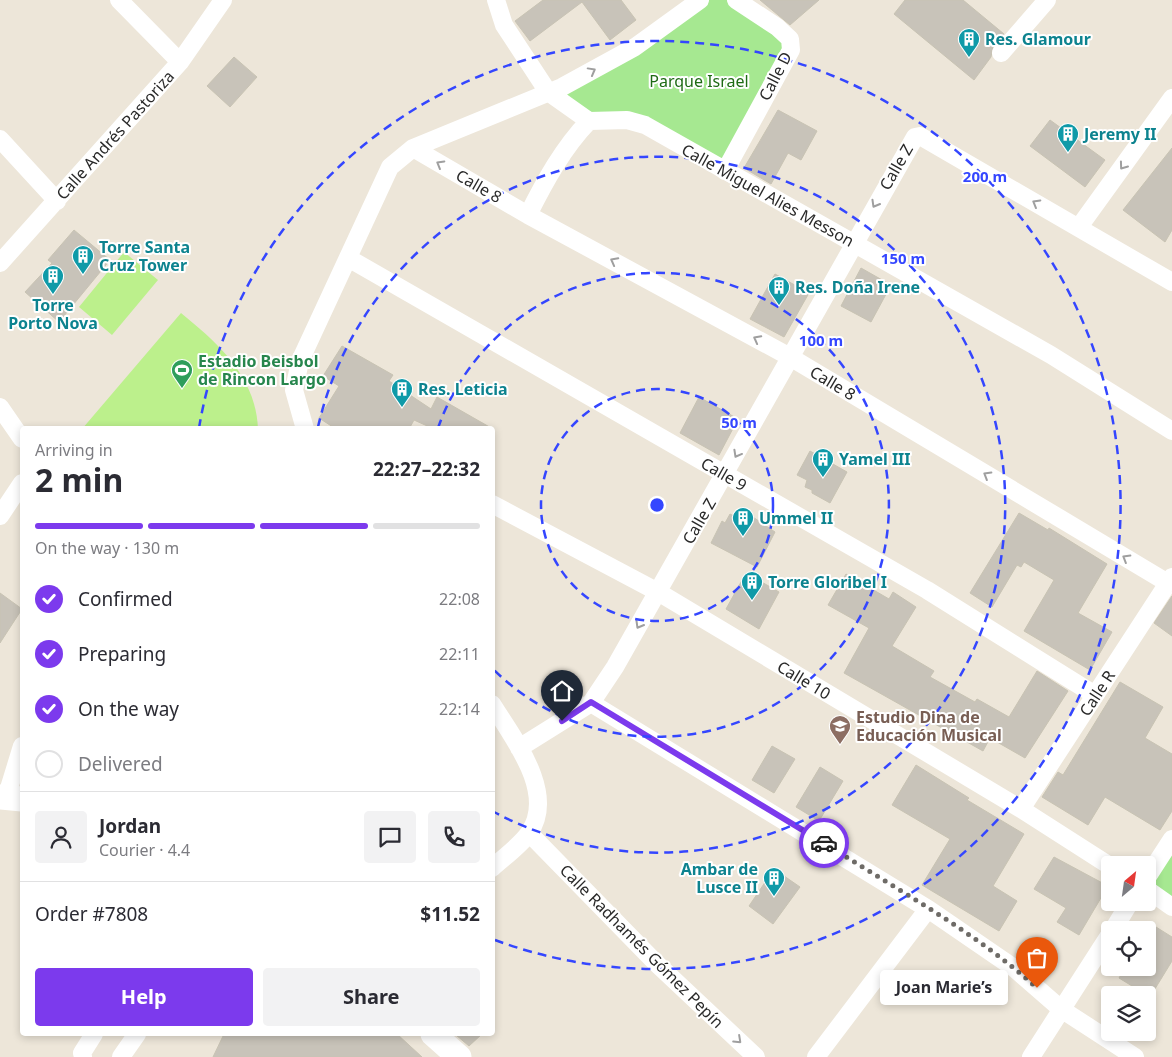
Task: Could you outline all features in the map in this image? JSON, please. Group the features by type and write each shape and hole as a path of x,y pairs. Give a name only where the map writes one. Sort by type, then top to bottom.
{"main road":[{"path":"435,1036 459,1057"}],"street":[{"path":"118,0 180,62"},
{"name":"Calle Andrés Pastoriza","path":"0,263 180,62 223,0"},
{"path":"496,0 504,25 548,92 589,121 574,137 546,181 528,215"},
{"path":"304,426 294,390 300,361 390,167 413,148 562,87 635,47 700,0"},
{"name":"Calle D","path":"724,171 791,50 790,39 736,0"},
{"path":"1001,54 1047,0"},
{"path":"1172,98 1079,227 1172,282"},
{"name":"Calle Miguel Alies Messon","path":"589,121 619,120 645,125 1051,355 1172,431"},
{"name":"Calle Z","path":"519,748 591,702 615,667 911,140 920,136 1079,227"},
{"path":"0,139 56,201"},
{"name":"Calle 8","path":"413,148 528,215 790,357 1170,580"},
{"name":"Calle 9","path":"348,258 927,590 1095,695"},
{"path":"0,408 20,436"},
{"path":"0,516 20,486"},
{"name":"Calle 10","path":"495,506 658,592 1021,809 1101,860"},
{"name":"Calle R","path":"1021,809 1170,580"},
{"path":"591,702 928,908 1014,968 1061,1009 1135,1057"},
{"path":"495,709 534,775 538,797 535,817 529,833 495,865"},
{"path":"9,798 20,754"},
{"name":"Calle Radhamés Gómez Pepín","path":"529,833 656,963 756,1057"},
{"path":"1156,864 1172,839"},
{"path":"1156,896 1172,907"},
{"path":"816,1057 928,908"},
{"path":"1031,1057 1101,948"},
{"path":"83,1057 82,1053 93,1036"},
{"path":"121,1057 131,1036"}],"green space":[{"name":"Parque Israel","path":"700,0 736,0 790,39 725,171 645,125 589,121 548,92"},
{"path":"124,252 158,280 112,335 79,307"},
{"name":"Estadio Beisbol de Rincon Largo","path":"181,313 209,337 233,363 250,393 256,410 258,426 85,426"},
{"path":"1172,839 1172,907 1156,896 1156,873"}],"building":[{"path":"543,0 621,0 636,20 610,40 582,2 530,41 515,21"},
{"path":"760,0 819,0 790,25"},
{"name":"Res. Glamour","path":"905,0 963,0 1004,34 993,46 991,57 974,80 894,14"},
{"path":"234,57 257,77 230,107 207,86"},
{"path":"778,110 817,131 801,160 788,153 771,184 744,168"},
{"name":"Jeremy II","path":"1050,120 1105,160 1085,187 1030,146"},
{"path":"1172,148 1172,230 1165,242 1123,210"},
{"path":"74,230 110,260 59,322 25,292 52,263 48,260"},
{"path":"861,268 891,285 871,322 841,306"},
{"name":"Res. Doña Irene","path":"775,274 809,293 784,337 750,319"},
{"path":"342,346 393,375 389,381 431,409 437,397 488,426 427,426 414,420 411,426 331,426 319,418 339,386 323,376"},
{"path":"699,397 738,419 719,455 680,433"},
{"name":"Yamel III","path":"810,451 847,472 830,503 812,493 812,490 805,487 807,480 797,475"},
{"name":"Ummel II","path":"744,511 775,532 757,567 711,543 722,521 725,523 730,514 740,519"},
{"path":"1019,513 1048,530 1049,528 1107,564 1078,613 1112,632 1090,670 1024,631 1054,580 1024,562 1021,567 1017,565 992,607 970,593"},
{"name":"Torre Gloribel I","path":"746,573 779,592 759,629 726,609"},
{"path":"846,574 889,599 893,592 916,607 892,646 934,671 930,677 975,702 977,699 1009,717 1037,671 1068,691 1025,758 990,738 983,751 844,673 869,628 828,605"},
{"path":"0,593 20,608 20,612 0,643"},
{"path":"1172,596 1172,636 1154,623"},
{"path":"1120,682 1163,707 1145,738 1172,754 1172,811 1160,830 1105,797 1088,825 1042,797 1058,772 1063,775"},
{"path":"772,746 795,759 774,793 752,780"},
{"path":"916,765 969,798 967,800 1024,834 993,886 1017,901 999,931 922,885 950,839 892,805"},
{"path":"820,767 843,781 819,821 796,807"},
{"path":"1054,857 1101,882 1101,898 1079,935 1057,922 1066,908 1034,889"},
{"name":"Ambar de Lusce II","path":"774,869 800,887 773,924 749,906"},
{"path":"1156,927 1172,937 1172,961 1156,987 1132,986 1119,978 1120,976 1156,976"},
{"path":"223,1036 399,1036 422,1057 213,1057"},
{"path":"457,1036 480,1036 469,1046"}],"way so far":[{"path":"824,843 928,908 1014,968 1037,988"}],"place":[{"name":"Res. Glamour","path":"969,58"},
{"name":"Jeremy II","path":"1068,153"},
{"name":"Torre Santa Cruz Tower","path":"83,275"},
{"name":"Torre Porto Nova","path":"53,295"},
{"name":"Res. Doña Irene","path":"779,306"},
{"name":"Estadio Beisbol de Rincon Largo","path":"182,389"},
{"name":"Res. Leticia","path":"402,408"},
{"name":"Yamel III","path":"823,478"},
{"name":"Ummel II","path":"743,537"},
{"name":"Torre Gloribel I","path":"752,601"},
{"name":"Estudio Dina de Educación Musical","path":"840,745"},
{"name":"Ambar de Lusce II","path":"774,897"},
{"name":"Joan Marie’s","path":"1037,988"}],"route":[{"path":"562,721 591,702 824,843"}]}
